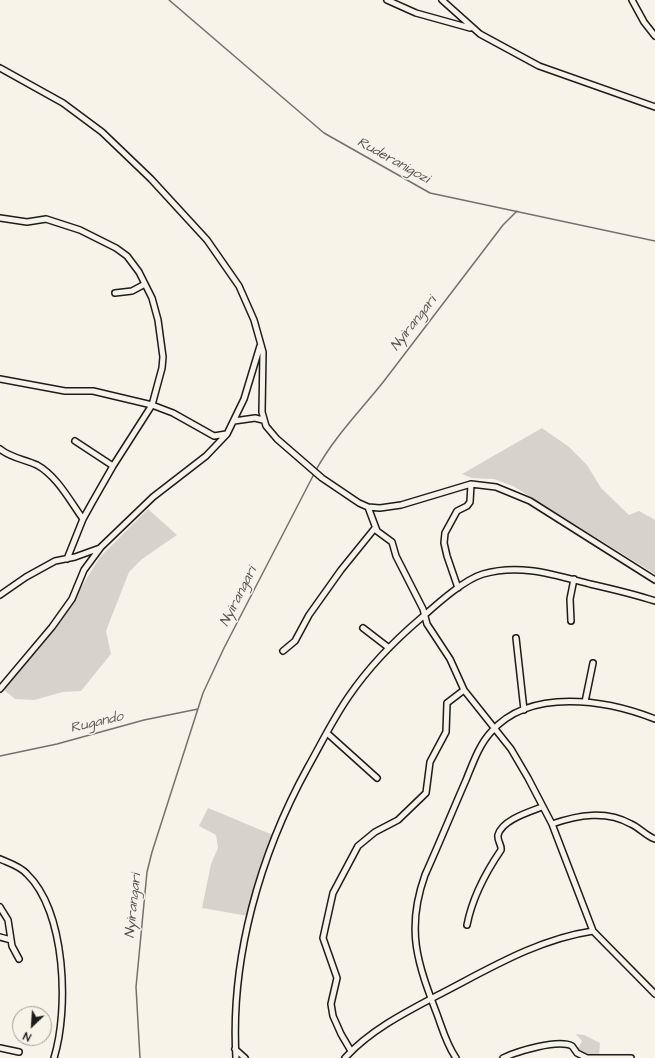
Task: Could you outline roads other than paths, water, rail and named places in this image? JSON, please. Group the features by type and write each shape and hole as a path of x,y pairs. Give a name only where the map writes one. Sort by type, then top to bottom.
{"street":[{"path":"388,0 416,13 473,29 540,66 655,107"},
{"path":"442,0 473,29"},
{"path":"632,0 644,22 655,36"},
{"path":"0,68 63,103 102,132 163,192 207,240 240,286 250,307 261,343 263,366 262,412 270,432 307,466 333,487 368,507 388,508 471,484 496,487 520,495 655,580"},
{"path":"0,218 27,222 46,220 80,230 97,237 127,256 152,298 158,320 163,357 162,368 152,405 113,466 83,519 66,559"},
{"path":"115,293 132,291 145,284"},
{"path":"0,689 52,627 72,599 84,570 101,547 153,497 206,456 227,434 244,399 261,343"},
{"path":"0,379 66,391 93,390 152,405 173,413 214,436 227,434"},
{"path":"234,421 255,418 264,420"},
{"path":"75,441 113,466"},
{"path":"0,449 11,457 37,465 47,472 83,519"},
{"path":"458,588 446,556 444,543 445,533 457,511 467,506 470,502 471,484"},
{"path":"368,507 378,533 392,542 396,556 430,630 448,655 464,690 511,749 552,824 594,931 655,994"},
{"path":"283,651 295,641 309,615 341,570 375,528"},
{"path":"0,595 26,577 53,562 101,547"},
{"path":"236,1058 236,1006 239,980 257,886 270,848 294,791 349,696 367,672 389,648 424,615 458,588 482,574 506,569 547,572 655,601"},
{"path":"571,621 570,599 574,579"},
{"path":"363,628 389,648"},
{"path":"516,638 524,710"},
{"path":"585,702 593,663"},
{"path":"351,1051 333,1016 331,1004 337,978 323,938 333,893 358,846 376,832 398,820 426,793 430,762 446,732 447,703 464,690"},
{"path":"456,1058 446,1040 430,999 419,964 415,941 415,914 425,875 478,752 495,728 505,719 524,710 547,704 585,702 620,708 655,719"},
{"path":"327,733 377,778"},
{"path":"467,925 474,903 490,867 501,850 498,838 501,829 516,818 542,807"},
{"path":"552,824 567,819 605,815 616,817 632,824 655,839"},
{"path":"0,859 20,868 30,877 43,898 55,926 63,1004 61,1029 54,1058"},
{"path":"0,907 8,920 11,940 19,959"},
{"path":"345,1058 351,1051 387,1024 430,999 536,946 563,937 594,931"},
{"path":"0,937 11,940"},
{"path":"503,1058 522,1050 562,1043 572,1046 577,1053 587,1058 631,1058"},
{"path":"0,1048 19,1052"},
{"path":"236,1049 246,1058"}],"waterway":[{"name":"Ruderanigozi","path":"169,0 324,133 430,193 655,241"},
{"name":"Nyirangari","path":"316,470 339,435 384,381 503,225 517,211"},
{"name":"Nyirangari","path":"140,1058 136,987 147,872 152,852 203,693 224,648 314,474"},
{"name":"Rugando","path":"0,756 57,744 144,720 198,709"}]}
